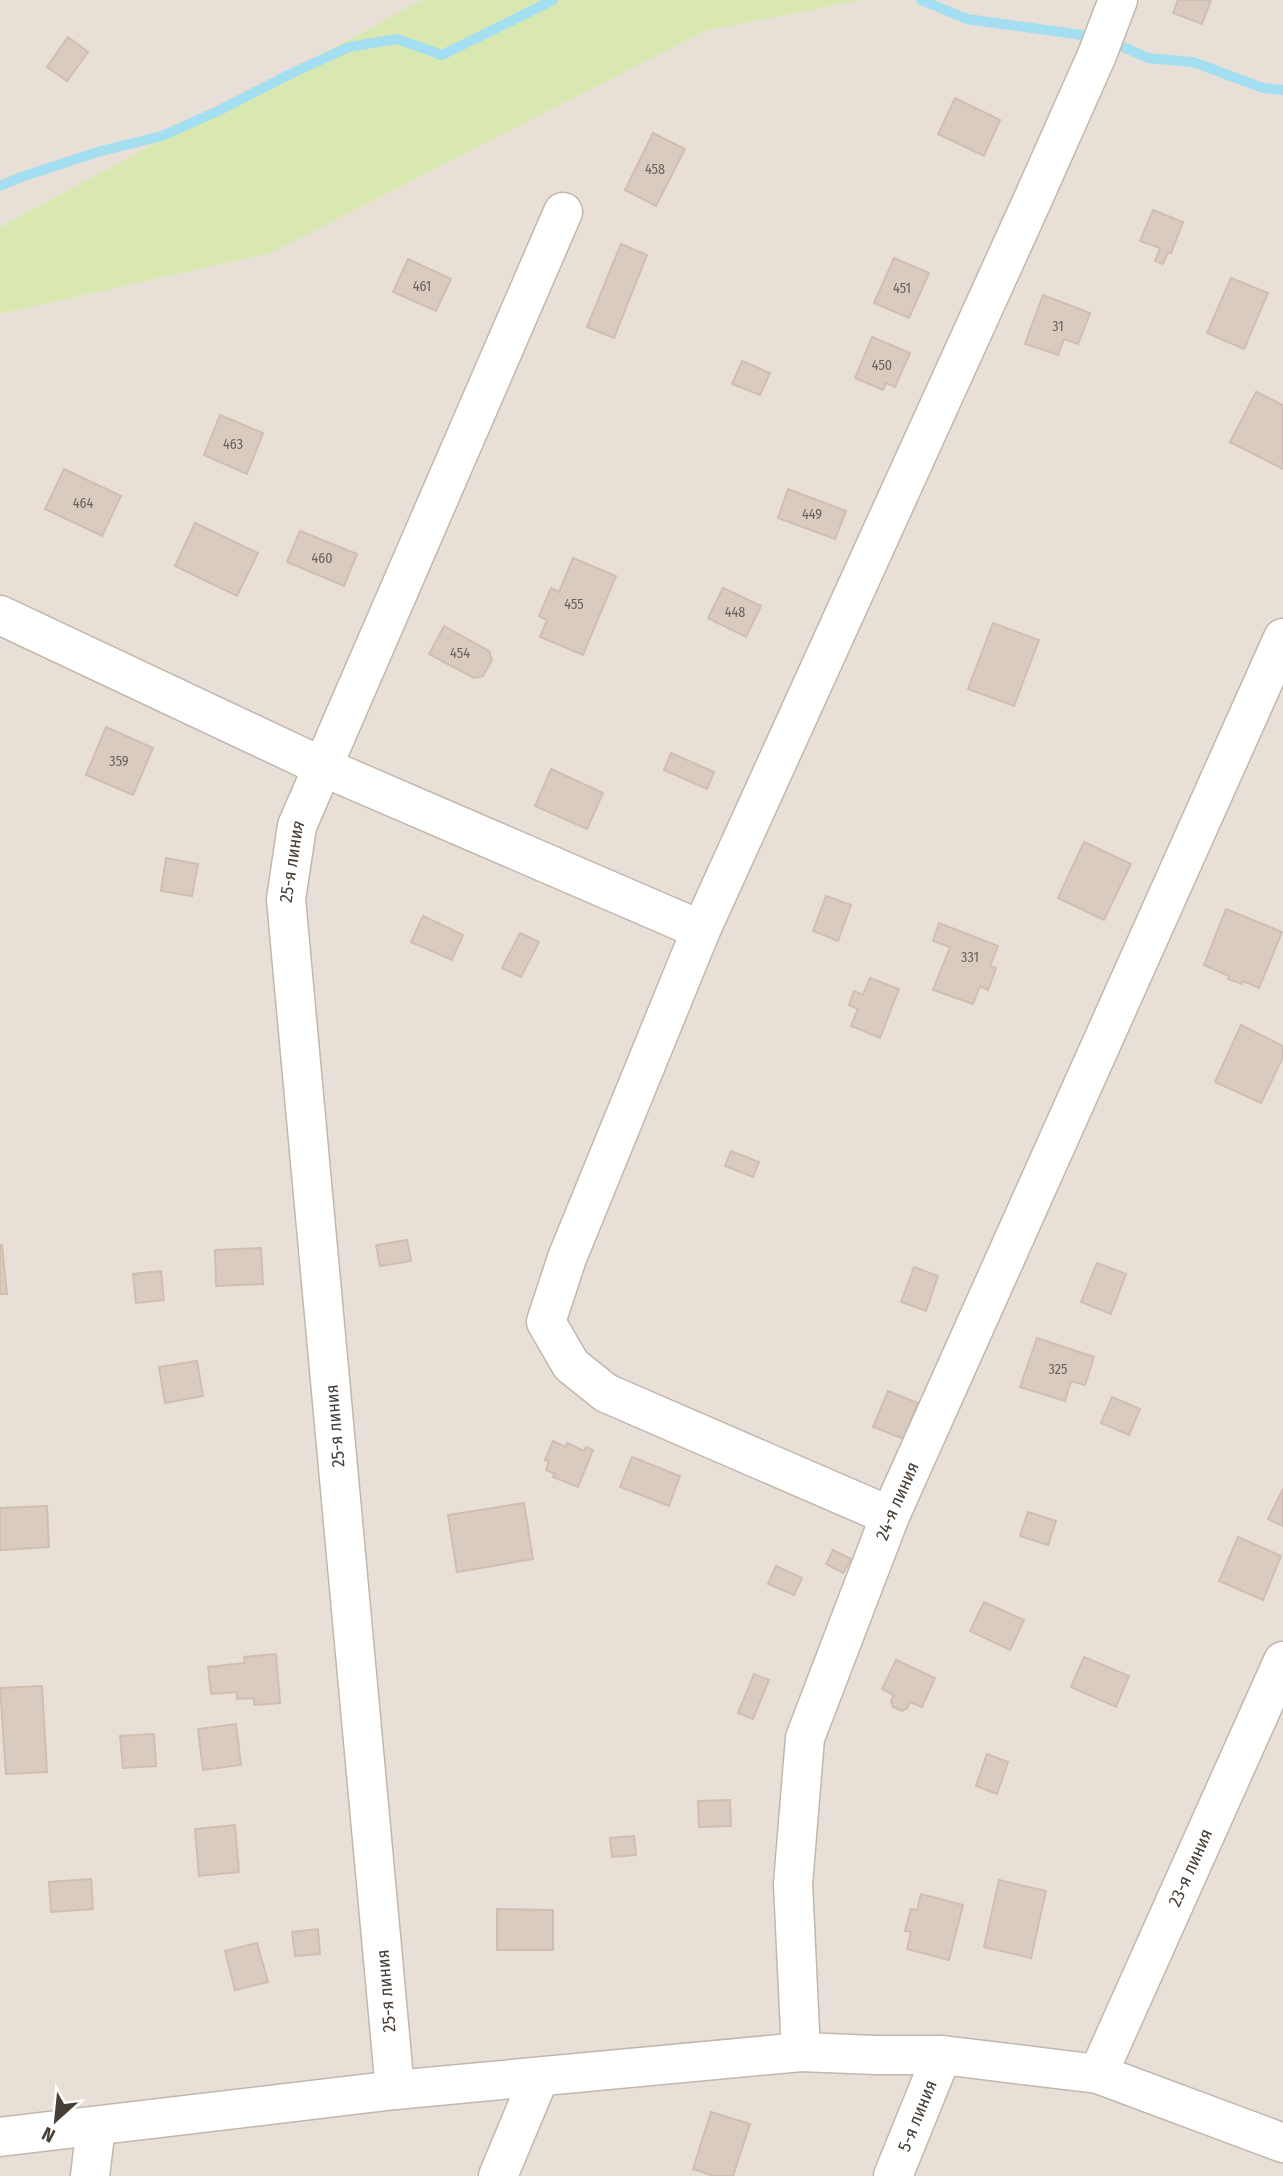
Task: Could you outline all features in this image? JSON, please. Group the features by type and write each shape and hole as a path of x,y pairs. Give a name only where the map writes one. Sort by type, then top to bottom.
{"street":[{"path":"890,1516 606,1393 571,1365 546,1322 567,1258 701,930 1115,10"},
{"name":"25-я линия","path":"395,2090 286,899 297,825 563,212"},
{"path":"0,615 323,767 701,930"},
{"name":"24-я линия","path":"801,2052 793,1884 804,1738 890,1516 1283,638"},
{"name":"23-я линия","path":"1098,2074 1283,1661"},
{"path":"0,2137 395,2090 801,2052 876,2056 942,2055 1098,2074 1283,2143"},
{"name":"5-я линия","path":"893,2176 942,2055"},
{"path":"498,2176 540,2078"},
{"path":"90,2176 96,2126"}],"shaded area":[{"path":"0,0 422,0 0,227"},
{"path":"863,0 1283,0 1283,2176 0,2176 0,314 271,253 705,31"}],"green space":[{"path":"422,0 863,0 705,31 271,253 0,314 0,227"}],"building":[{"path":"1178,0 1211,0 1202,24 1173,13"},
{"path":"68,37 88,52 67,81 47,67"},
{"path":"955,98 1000,120 984,156 938,134"},
{"path":"653,133 685,149 656,206 625,190"},
{"path":"1153,210 1183,222 1171,253 1168,252 1163,264 1155,261 1160,248 1140,241"},
{"path":"621,244 647,255 614,338 587,327"},
{"path":"894,258 929,273 909,318 874,303"},
{"path":"408,259 451,279 436,311 393,292"},
{"path":"1231,278 1268,293 1244,349 1207,333"},
{"path":"1043,295 1090,313 1078,344 1064,339 1058,355 1025,344"},
{"path":"872,337 910,353 895,387 886,383 883,390 855,378"},
{"path":"742,361 770,373 760,395 732,384"},
{"path":"1256,392 1283,405 1283,469 1230,442"},
{"path":"220,415 263,433 247,474 204,455"},
{"path":"64,469 121,496 102,536 45,509"},
{"path":"788,489 846,511 835,539 778,518"},
{"path":"195,523 258,553 237,596 175,566"},
{"path":"300,531 357,554 344,586 287,562"},
{"path":"573,558 616,576 583,655 540,637 547,620 539,616 551,588 559,592"},
{"path":"723,588 761,606 746,637 708,618"},
{"path":"993,623 1039,640 1014,706 968,689"},
{"path":"444,626 489,651 492,660 483,676 474,678 429,654"},
{"path":"106,727 153,748 133,795 86,775"},
{"path":"671,753 714,772 707,789 664,770"},
{"path":"551,769 603,793 587,829 535,806"},
{"path":"1084,842 1131,864 1104,920 1058,898"},
{"path":"166,858 198,864 192,896 161,891"},
{"path":"826,896 851,905 838,941 813,931"},
{"path":"1226,909 1282,932 1259,988 1243,981 1242,984 1228,979 1229,976 1204,965"},
{"path":"423,916 463,935 452,960 411,942"},
{"path":"939,923 998,946 990,966 996,968 988,990 980,986 973,1004 933,990 950,947 933,941"},
{"path":"520,933 539,942 521,977 502,968"},
{"path":"870,978 899,989 880,1038 851,1026 858,1009 849,1005 854,991 863,995"},
{"path":"1241,1025 1283,1046 1283,1057 1261,1103 1215,1082"},
{"path":"731,1151 759,1162 753,1177 725,1166"},
{"path":"407,1240 411,1261 380,1266 376,1245"},
{"path":"2,1245 7,1294 0,1294"},
{"path":"261,1248 263,1284 216,1286 215,1250"},
{"path":"1097,1263 1126,1274 1111,1314 1081,1302"},
{"path":"914,1267 938,1276 926,1311 901,1302"},
{"path":"161,1271 164,1300 136,1303 133,1274"},
{"path":"1037,1338 1094,1357 1085,1385 1071,1381 1065,1401 1020,1387"},
{"path":"197,1361 203,1396 165,1403 159,1367"},
{"path":"888,1391 918,1403 904,1439 873,1427"},
{"path":"1112,1397 1140,1409 1129,1435 1101,1423"},
{"path":"553,1441 566,1447 567,1443 584,1451 586,1447 593,1450 578,1487 553,1477 555,1474 546,1470 549,1461 545,1460"},
{"path":"632,1457 680,1476 669,1506 620,1487"},
{"path":"1283,1489 1283,1526 1268,1519"},
{"path":"524,1503 533,1559 457,1572 448,1515"},
{"path":"47,1506 49,1547 0,1550 0,1508"},
{"path":"1028,1512 1056,1521 1048,1545 1020,1536"},
{"path":"1238,1537 1281,1556 1263,1600 1219,1581"},
{"path":"833,1550 851,1559 843,1573 826,1564"},
{"path":"776,1566 802,1578 794,1595 768,1584"},
{"path":"984,1602 1024,1620 1010,1650 970,1631"},
{"path":"276,1654 280,1703 254,1705 254,1698 237,1699 237,1692 211,1694 208,1667 245,1663 244,1657"},
{"path":"1084,1657 1129,1676 1116,1707 1071,1687"},
{"path":"896,1660 935,1678 922,1707 910,1702 902,1711 893,1707 891,1701 894,1695 882,1689"},
{"path":"754,1674 769,1680 753,1719 738,1713"},
{"path":"42,1686 47,1772 6,1774 0,1688"},
{"path":"236,1724 241,1765 203,1770 198,1729"},
{"path":"154,1734 156,1766 123,1768 120,1736"},
{"path":"987,1754 1008,1762 997,1794 976,1786"},
{"path":"730,1800 731,1826 699,1827 698,1801"},
{"path":"235,1825 239,1872 199,1876 195,1829"},
{"path":"634,1836 636,1855 612,1857 610,1838"},
{"path":"91,1879 93,1909 51,1912 49,1882"},
{"path":"999,1880 1046,1891 1031,1958 984,1947"},
{"path":"921,1894 963,1905 949,1960 907,1949 911,1932 905,1931 911,1909 917,1910"},
{"path":"497,1909 553,1910 553,1950 497,1950"},
{"path":"318,1929 320,1954 295,1956 292,1932"},
{"path":"257,1943 268,1982 235,1990 225,1951"},
{"path":"711,2112 750,2124 733,2176 714,2176 693,2169"}],"waterway":[{"path":"0,186 101,151 162,136 349,47 397,39 442,55 553,0"},
{"path":"921,0 967,19 1082,35 1121,46 1148,58 1193,62 1263,88 1283,90"}]}
